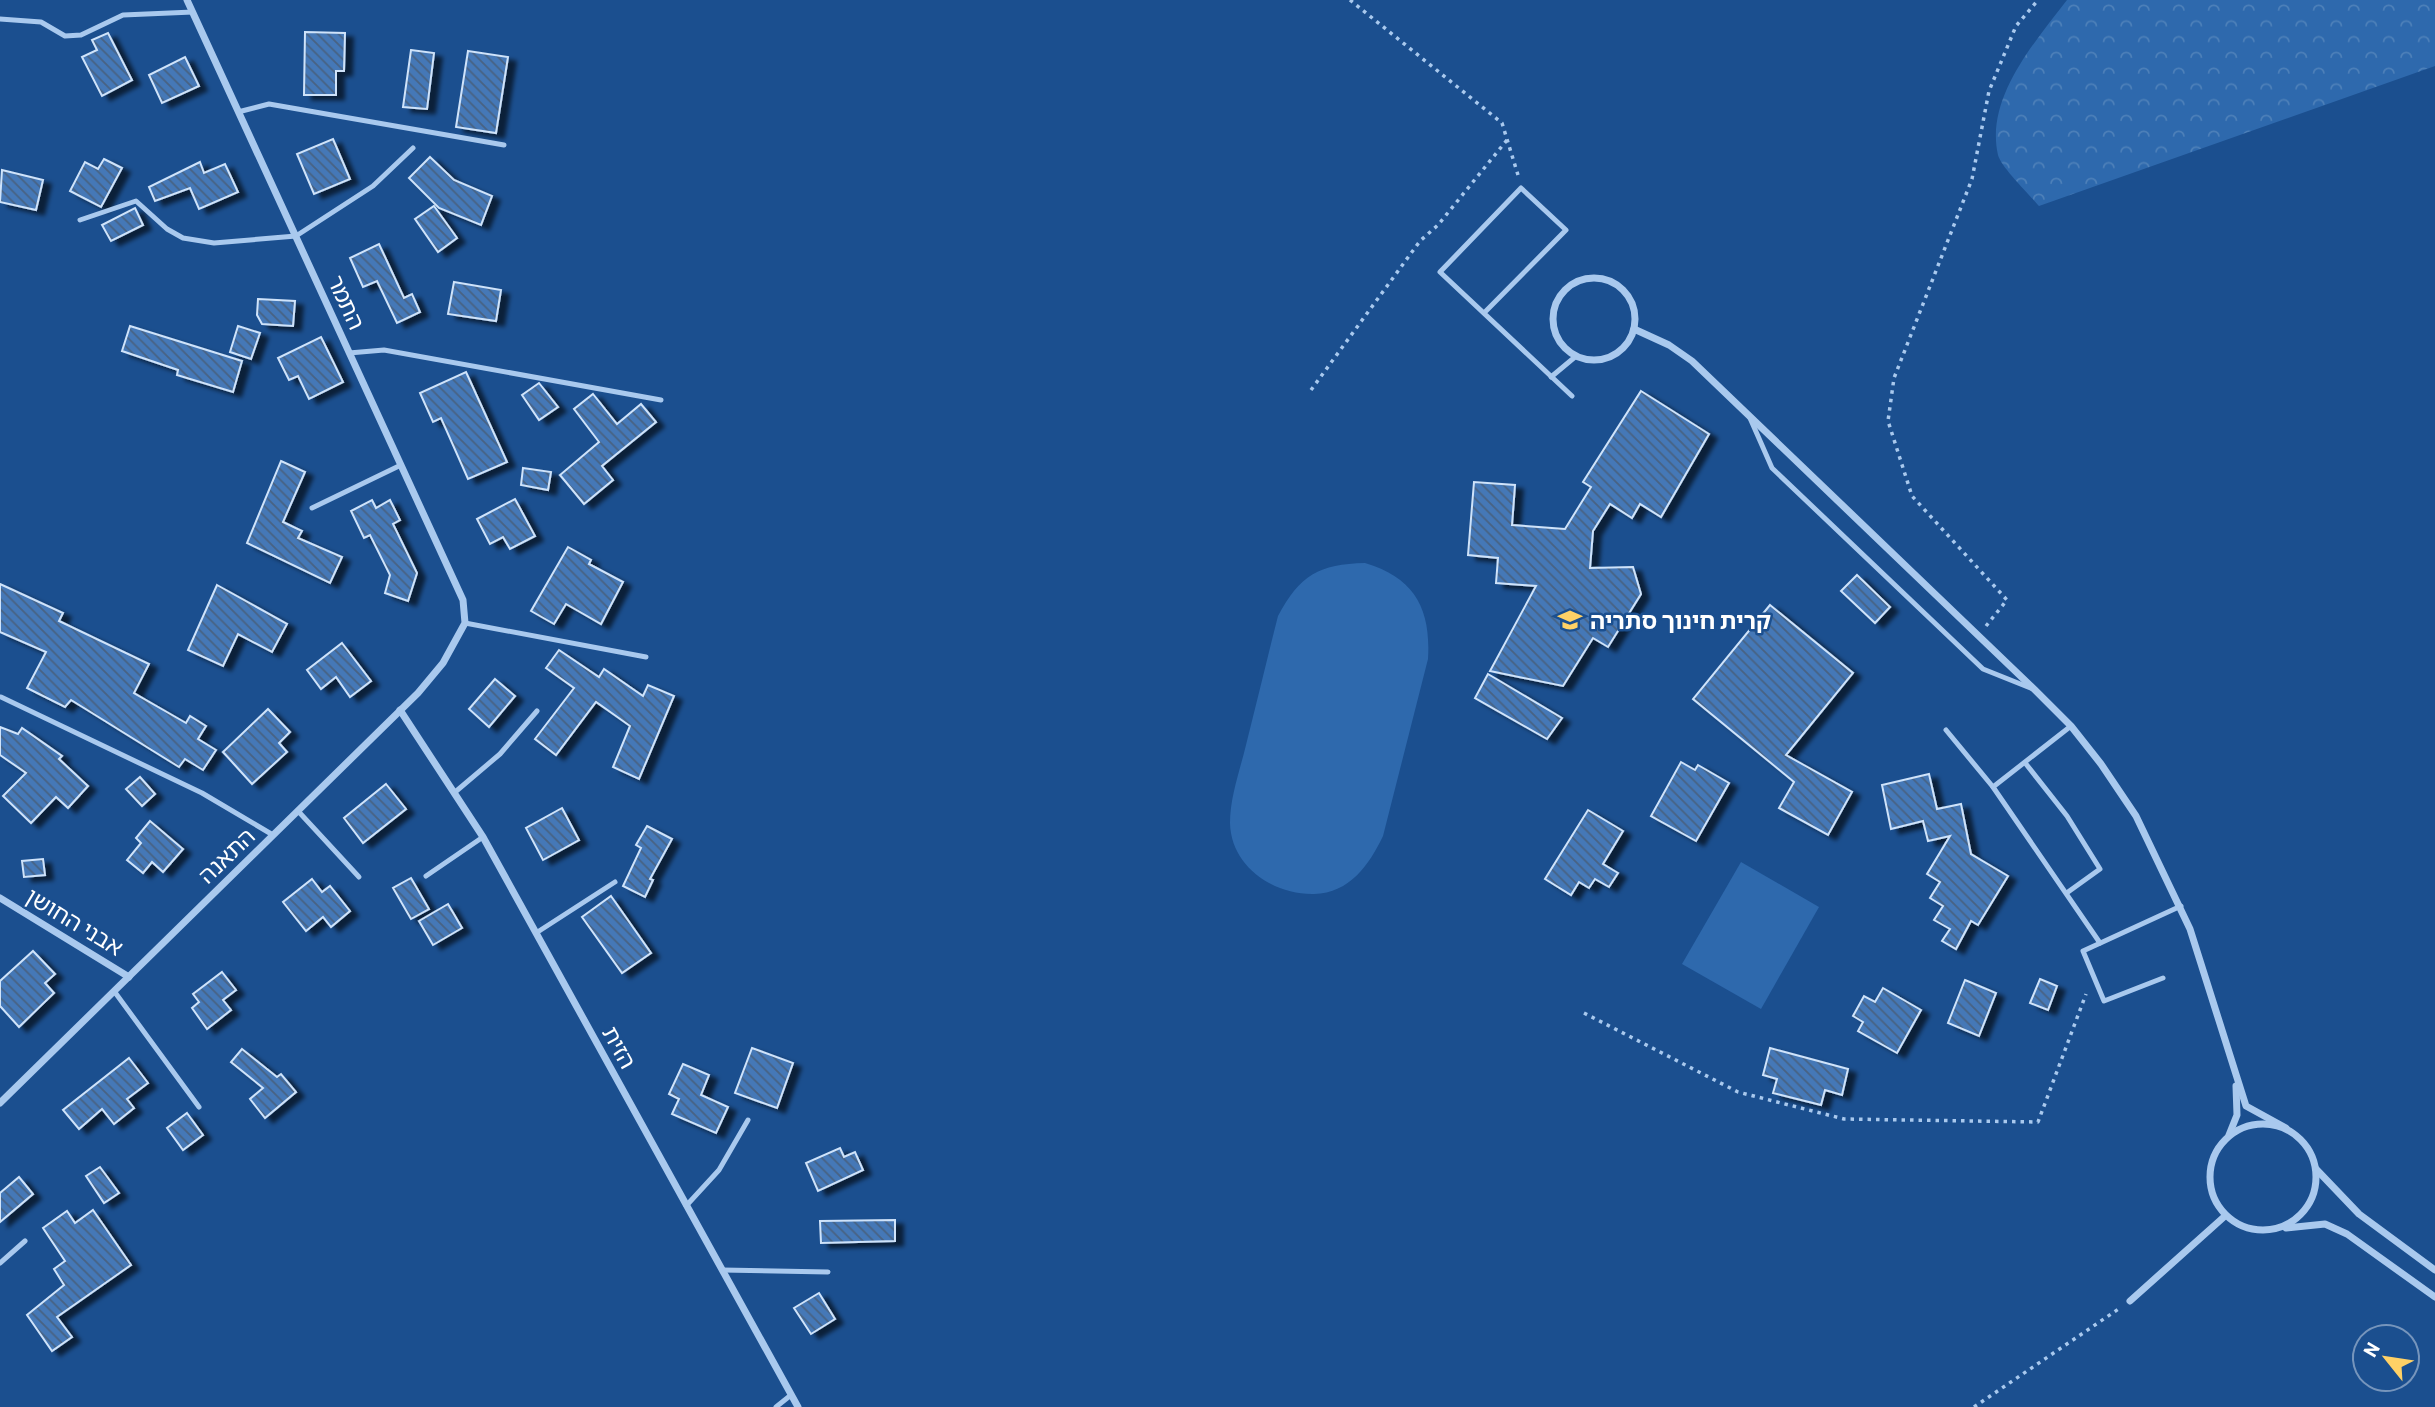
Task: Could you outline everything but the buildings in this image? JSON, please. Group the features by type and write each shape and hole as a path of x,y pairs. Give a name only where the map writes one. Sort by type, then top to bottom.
{"street":[{"name":"התמר","path":"187,0 463,600 465,623"},
{"path":"1595,278 1610,281 1622,289 1633,308 1634,329 1623,349 1611,357 1589,361 1575,357 1560,342 1552,322 1559,297 1581,280 1595,278"},
{"path":"1634,329 1669,345 1692,361 2035,690 2071,726 2136,816 2180,906 2194,942 2236,1082 2246,1106 2300,1138 2310,1151 2316,1168 2316,1184 2303,1213 2275,1230"},
{"name":"התאנה","path":"0,1104 400,710 443,663 465,623"},
{"name":"הזית","path":"400,710 483,837 797,1407"},
{"name":"אבני החושן","path":"0,898 129,977"},
{"path":"2236,1082 2237,1115 2231,1132 2218,1147 2212,1160 2210,1190 2225,1216 2240,1226 2257,1231 2325,1224 2363,1244 2435,1297"},
{"path":"2218,1147 2232,1133 2249,1125 2267,1124 2286,1128"},
{"path":"2316,1168 2359,1214 2435,1270"},
{"path":"2130,1301 2225,1216"}],"lane":[{"path":"0,19 41,22 65,36 80,35 123,15 192,12"},
{"path":"239,112 269,104 504,145"},
{"path":"80,220 136,201 167,229 183,238 214,243 296,236 373,186 412,148"},
{"path":"1484,313 1566,230 1521,188 1440,272 1572,396"},
{"path":"349,353 384,350 661,400"},
{"path":"1551,377 1575,357"},
{"path":"1748,415 1772,468 1983,668 2035,690"},
{"path":"312,508 401,465"},
{"path":"465,623 646,657"},
{"path":"1,697 202,793 273,835"},
{"path":"454,793 500,754 537,711"},
{"path":"1993,787 2026,764 2071,726"},
{"path":"1946,730 1993,787 2068,892 2100,943"},
{"path":"2026,764 2067,816 2100,869 2068,892"},
{"path":"298,811 359,877"},
{"path":"426,876 483,837"},
{"path":"536,933 615,882"},
{"path":"2163,978 2104,1001 2083,951 2180,906"},
{"path":"114,991 199,1107"},
{"path":"687,1206 719,1170 748,1120"},
{"path":"0,1263 25,1241"},
{"path":"722,1270 828,1272"},
{"path":"776,1407 791,1395"}],"path":[{"path":"1350,0 1502,123 1521,188"},
{"path":"1979,636 2007,600 1912,496 1888,421 1894,378 1972,180 1989,91 2015,26 2038,0"},
{"path":"1311,390 1420,241 1438,225 1507,140"},
{"path":"1584,1013 1738,1092 1844,1119 2038,1122 2093,975"},
{"path":"1974,1407 2130,1301"}],"green space":[{"path":"2067,0 2435,0 2435,66 2039,206 2000,160 1996,134 1999,113 2016,72"},
{"path":"1365,563 1396,577 1416,598 1426,625 1428,659 1383,836 1365,867 1338,889 1314,894 1284,890 1257,875 1238,853 1232,839 1230,823 1233,793 1278,616 1286,602 1312,574 1335,566"},
{"path":"1741,862 1819,907 1761,1009 1682,964"}],"place":[{"name":"קרית חינוך סתריה","path":"1570,620"}]}
